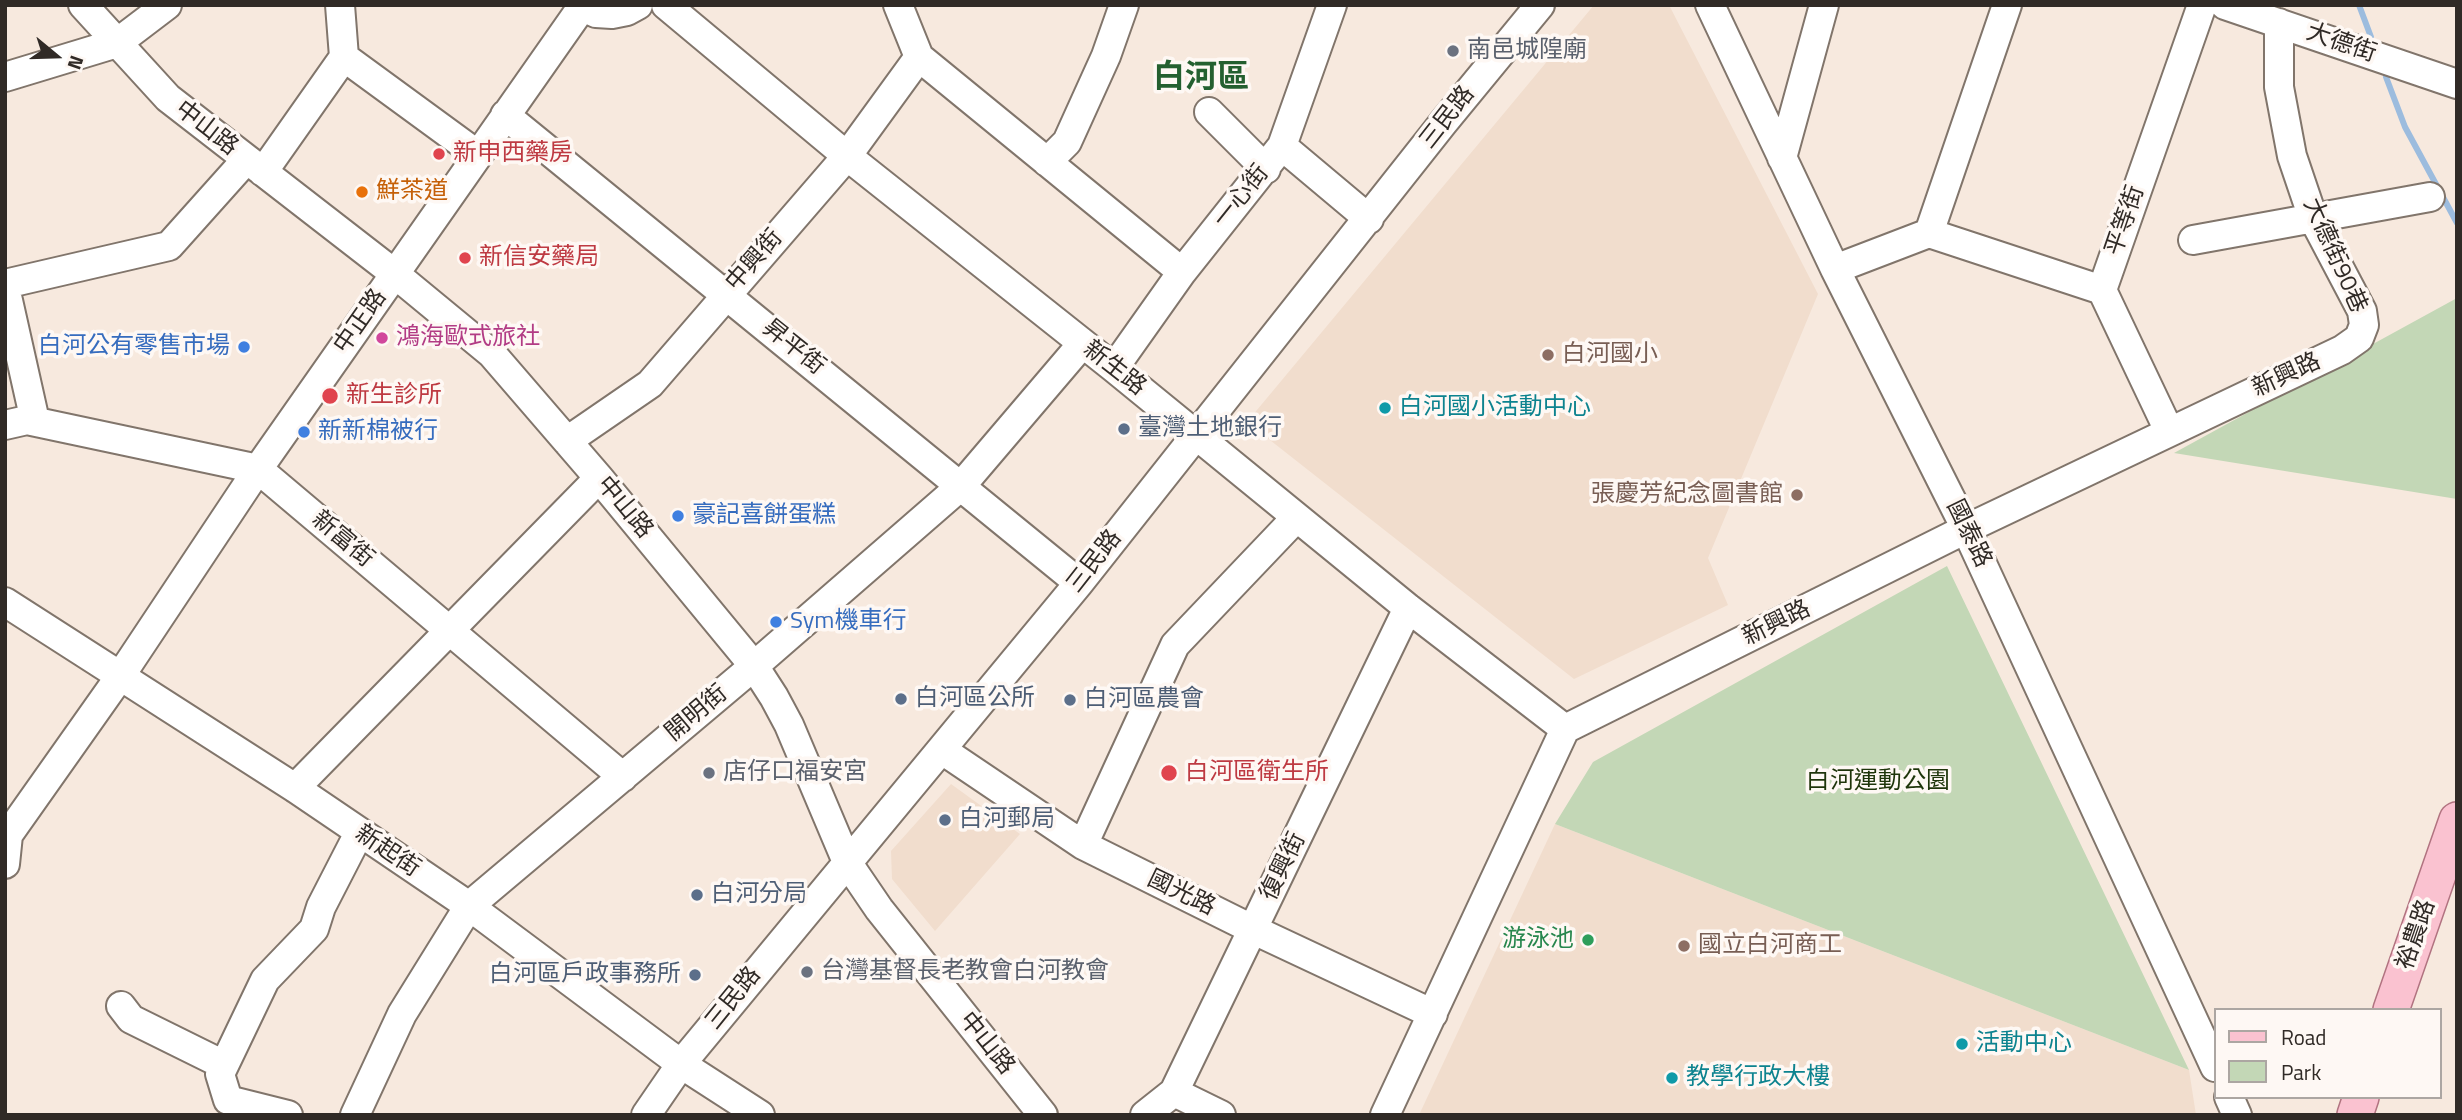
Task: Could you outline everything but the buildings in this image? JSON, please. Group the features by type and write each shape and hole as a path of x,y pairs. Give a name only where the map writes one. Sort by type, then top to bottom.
{"main road":[{"name":"裕農路","path":"2392,1008 2457,820"}],"street":[{"name":"中山路","path":"83,5 168,98 395,274 492,354 599,478 754,666 789,724 847,862 878,909 1043,1115"},
{"path":"5,77 117,43 167,5"},
{"path":"35,421 5,286 169,246 255,166 344,57 340,5"},
{"path":"581,6 596,13 612,14 638,5"},
{"name":"新生路","path":"666,5 848,156 1114,368 1296,518 1565,729"},
{"path":"898,5 919,57 1182,272"},
{"path":"1047,162 1067,142 1106,56 1124,5"},
{"name":"一心街","path":"1114,368 1182,272 1282,146 1332,5"},
{"name":"國泰路","path":"1710,5 1835,269 1966,530 2214,1065"},
{"path":"1782,159 1825,5"},
{"path":"1929,233 2007,5"},
{"name":"平等街","path":"2102,290 2202,5"},
{"name":"大德街","path":"2225,5 2457,84"},
{"name":"中正路","path":"5,864 8,835 121,675 258,469 581,6"},
{"name":"三民路","path":"646,1115 681,1064 1079,583 1369,219 1529,7"},
{"name":"大德街90巷","path":"2279,23 2279,87 2292,156 2313,218 2356,296 2364,325"},
{"path":"344,57 478,155"},
{"name":"中興街","path":"567,441 650,384 848,156 919,57"},
{"path":"1209,112 1266,169"},
{"name":"昇平街","path":"505,115 1079,583"},
{"path":"1282,146 1369,219"},
{"path":"2193,240 2431,197"},
{"path":"1835,269 1929,233 2102,290 2169,431"},
{"name":"新興路","path":"1565,729 1966,530 2342,350 2360,338 2364,325"},
{"name":"開明街","path":"355,1115 402,1014 469,906 754,666 961,486 1082,344"},
{"name":"新富街","path":"5,425 27,419 258,469 622,777"},
{"path":"295,788 599,478"},
{"path":"1083,845 1175,645 1296,518"},
{"name":"新起街","path":"5,602 295,788 469,906 681,1064 760,1115"},
{"name":"復興街","path":"1145,1115 1174,1093 1408,608"},
{"path":"1385,1115 1565,729"},
{"name":"國光路","path":"942,750 1083,845 1254,930 1433,1014"},
{"path":"288,1115 228,1100 220,1074 265,981 314,929 321,907 359,833"},
{"path":"121,1006 131,1019 224,1065"},
{"path":"1174,1093 1221,1115"},
{"path":"2230,1099 2239,1115"}],"shaded area":[{"name":"白河國小","path":"1594,5 1669,5 1818,294 1708,558 1728,605 1574,679 1247,422"},
{"path":"951,784 1020,834 935,931 892,879 891,851"},
{"name":"國立白河商工","path":"1555,824 2189,1070 2196,1115 1419,1115"}],"green space":[{"path":"2457,298 2457,499 2174,453"},
{"name":"白河運動公園","path":"1947,566 2189,1070 1555,824 1593,762"}],"waterway":[{"path":"2359,5 2371,37"},
{"path":"2386,77 2405,127 2457,223"}],"place":[{"name":"南邑城隍廟","path":"1453,51"},
{"name":"新申西藥房","path":"439,154"},
{"name":"鮮茶道","path":"362,192"},
{"name":"新信安藥局","path":"465,258"},
{"name":"鴻海歐式旅社","path":"382,338"},
{"name":"白河公有零售市場","path":"244,347"},
{"name":"白河國小","path":"1548,355"},
{"name":"新生診所","path":"330,396"},
{"name":"白河國小活動中心","path":"1385,408"},
{"name":"臺灣土地銀行","path":"1124,429"},
{"name":"新新棉被行","path":"304,432"},
{"name":"張慶芳紀念圖書館","path":"1797,495"},
{"name":"豪記喜餅蛋糕","path":"678,516"},
{"name":"Sym機車行","path":"776,622"},
{"name":"白河區公所","path":"901,699"},
{"name":"白河區農會","path":"1070,700"},
{"name":"店仔口福安宮","path":"709,773"},
{"name":"白河區衛生所","path":"1169,773"},
{"name":"白河郵局","path":"945,820"},
{"name":"白河分局","path":"697,895"},
{"name":"游泳池","path":"1588,940"},
{"name":"國立白河商工","path":"1684,946"},
{"name":"台灣基督長老教會白河教會","path":"807,972"},
{"name":"白河區戶政事務所","path":"695,975"},
{"name":"活動中心","path":"1962,1044"},
{"name":"教學行政大樓","path":"1672,1078"}],"district":[{"name":"白河區","path":"1201,79"}]}
